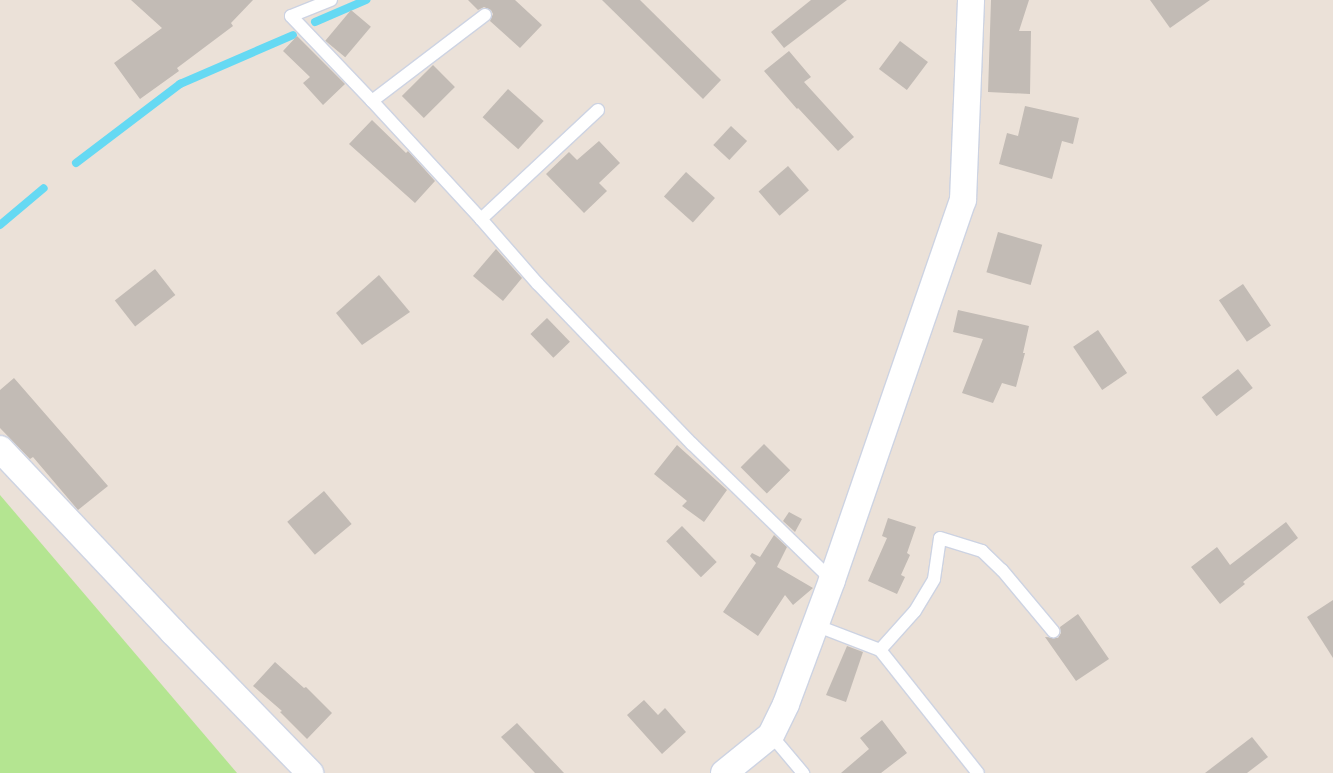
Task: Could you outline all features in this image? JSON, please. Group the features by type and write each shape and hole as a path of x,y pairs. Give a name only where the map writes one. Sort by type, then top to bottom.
{"street":[{"path":"724,773 771,735 786,704 832,580 963,200 971,0"},
{"path":"0,449 173,632 310,773"}],"lane":[{"path":"331,0 291,16 372,100 538,284 692,444 832,580"},
{"path":"372,100 485,15"},
{"path":"481,219 598,110"},
{"path":"880,650 915,611 934,579 940,538 982,551 1002,570 1053,631"},
{"path":"815,625 880,650 978,773"},
{"path":"771,735 803,773"}],"green space":[{"path":"0,495 237,773 0,773"}],"building":[{"path":"131,0 253,0 231,23 233,26 177,68 179,71 140,99 114,63 162,28"},
{"path":"468,0 515,0 542,25 520,48 490,21 493,14 491,10 484,7 478,10"},
{"path":"602,0 640,0 721,80 703,99"},
{"path":"811,0 847,0 784,48 771,32"},
{"path":"991,0 1029,0 1019,31 1031,31 1030,94 988,92"},
{"path":"1150,0 1210,0 1170,28"},
{"path":"351,10 371,27 345,57 325,41"},
{"path":"297,36 345,84 323,105 303,83 310,77 283,51"},
{"path":"900,41 928,62 907,90 879,69"},
{"path":"789,51 811,77 804,82 854,137 838,151 797,109 764,71"},
{"path":"433,65 455,87 424,118 402,96"},
{"path":"508,89 544,121 518,149 483,117"},
{"path":"1025,106 1079,118 1073,144 1062,141 1052,179 999,164 1007,133 1018,136"},
{"path":"372,120 406,153 408,151 435,181 415,203 349,144"},
{"path":"731,126 747,141 729,160 713,145"},
{"path":"599,141 620,163 599,183 607,191 584,213 546,174 569,152 577,160"},
{"path":"788,166 809,190 780,216 759,192"},
{"path":"686,172 715,198 693,223 664,197"},
{"path":"998,232 1042,245 1031,285 986,272"},
{"path":"496,249 522,278 503,301 473,276"},
{"path":"155,269 175,295 135,326 115,300"},
{"path":"379,275 410,312 362,345 336,313"},
{"path":"1243,284 1271,325 1247,342 1219,300"},
{"path":"958,310 1029,326 1023,353 1025,353 1016,387 1002,383 993,403 962,393 983,339 953,332"},
{"path":"547,318 570,342 553,358 530,334"},
{"path":"1098,330 1127,373 1102,390 1073,347"},
{"path":"1238,369 1253,388 1217,416 1202,397"},
{"path":"14,378 108,486 78,510 33,457 30,459 0,428 0,390"},
{"path":"764,444 790,470 767,493 741,467"},
{"path":"677,445 727,490 704,522 682,506 687,501 654,474"},
{"path":"324,491 352,524 315,555 287,522"},
{"path":"789,512 802,519 795,532 783,521"},
{"path":"888,518 916,527 907,553 910,555 901,575 905,577 897,594 868,581 887,538 882,536"},
{"path":"1286,522 1298,538 1243,582 1245,584 1220,604 1191,567 1217,547 1230,565"},
{"path":"682,526 717,562 701,577 666,541"},
{"path":"774,535 787,547 777,567 813,588 793,605 785,595 758,636 723,612 756,563 750,556 752,553 760,557"},
{"path":"1333,600 1333,658 1307,617"},
{"path":"1078,614 1109,659 1076,681 1045,637 1058,638 1061,633 1060,627"},
{"path":"847,646 863,652 846,702 826,695"},
{"path":"275,662 304,688 306,687 332,713 307,739 280,712 282,711 253,686"},
{"path":"644,700 658,715 665,708 686,732 662,754 627,715"},
{"path":"882,720 907,753 881,773 841,773 869,749 860,738"},
{"path":"517,723 564,773 535,773 501,737"},
{"path":"1252,737 1268,757 1247,773 1205,773"}],"waterway":[{"path":"315,22 366,0"},
{"path":"76,163 180,84 293,35"},
{"path":"0,225 44,188"}]}
